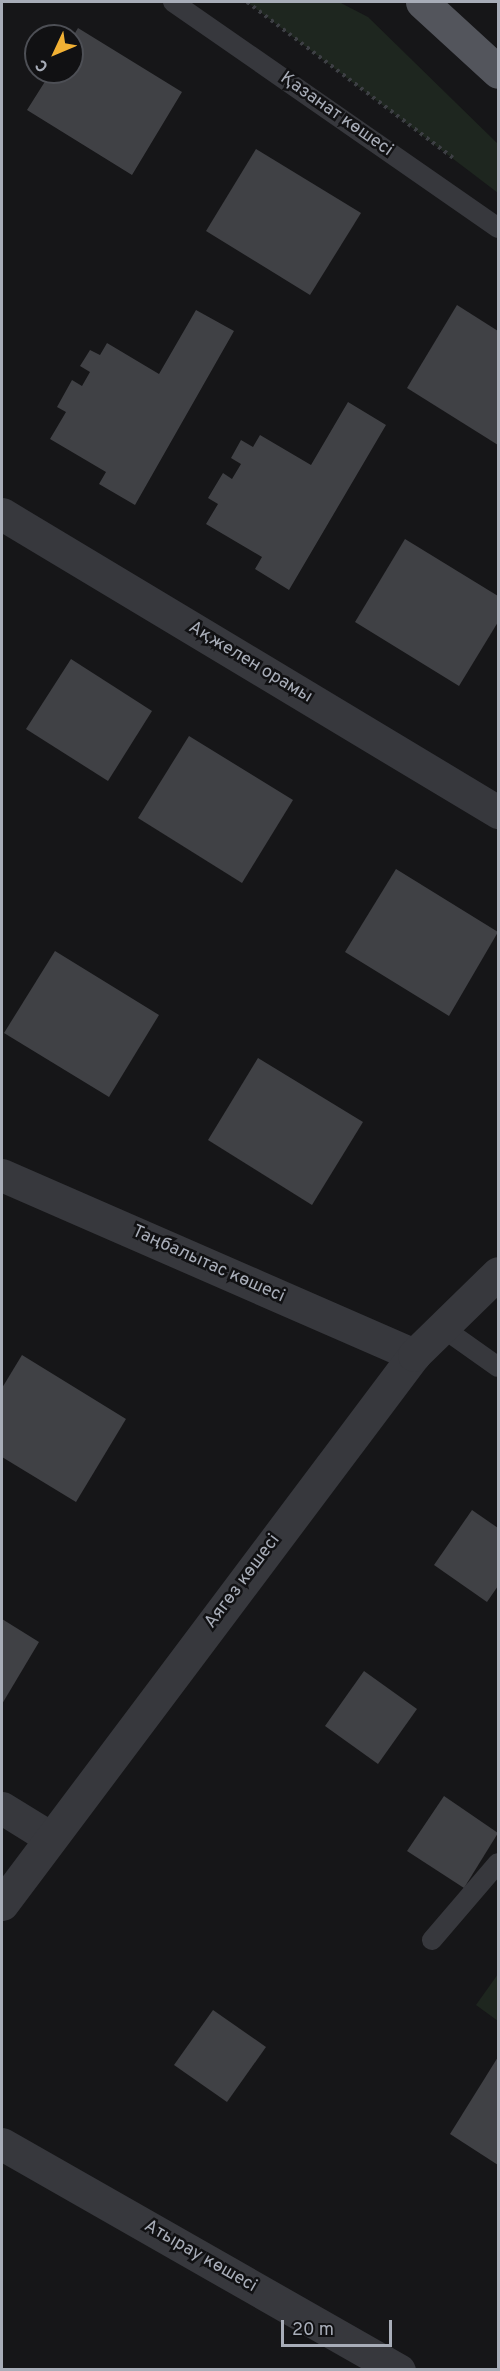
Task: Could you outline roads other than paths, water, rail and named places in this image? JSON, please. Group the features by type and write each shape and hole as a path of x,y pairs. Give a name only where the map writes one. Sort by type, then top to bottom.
{"main road":[{"path":"422,2 498,72"}],"street":[{"name":"Ақжелен орамы","path":"2,514 498,812"},
{"name":"Таңбалытас көшесі","path":"2,1175 414,1355"},
{"name":"Аягөз көшесі","path":"2,1904 49,1837 414,1355 498,1273"},
{"path":"2,1808 49,1837"},
{"name":"Атырау көшесі","path":"2,2144 399,2370"}],"lane":[{"name":"Қазанат көшесі","path":"172,2 498,228"},
{"path":"443,1328 498,1367"},
{"path":"432,1940 498,1863"}]}
